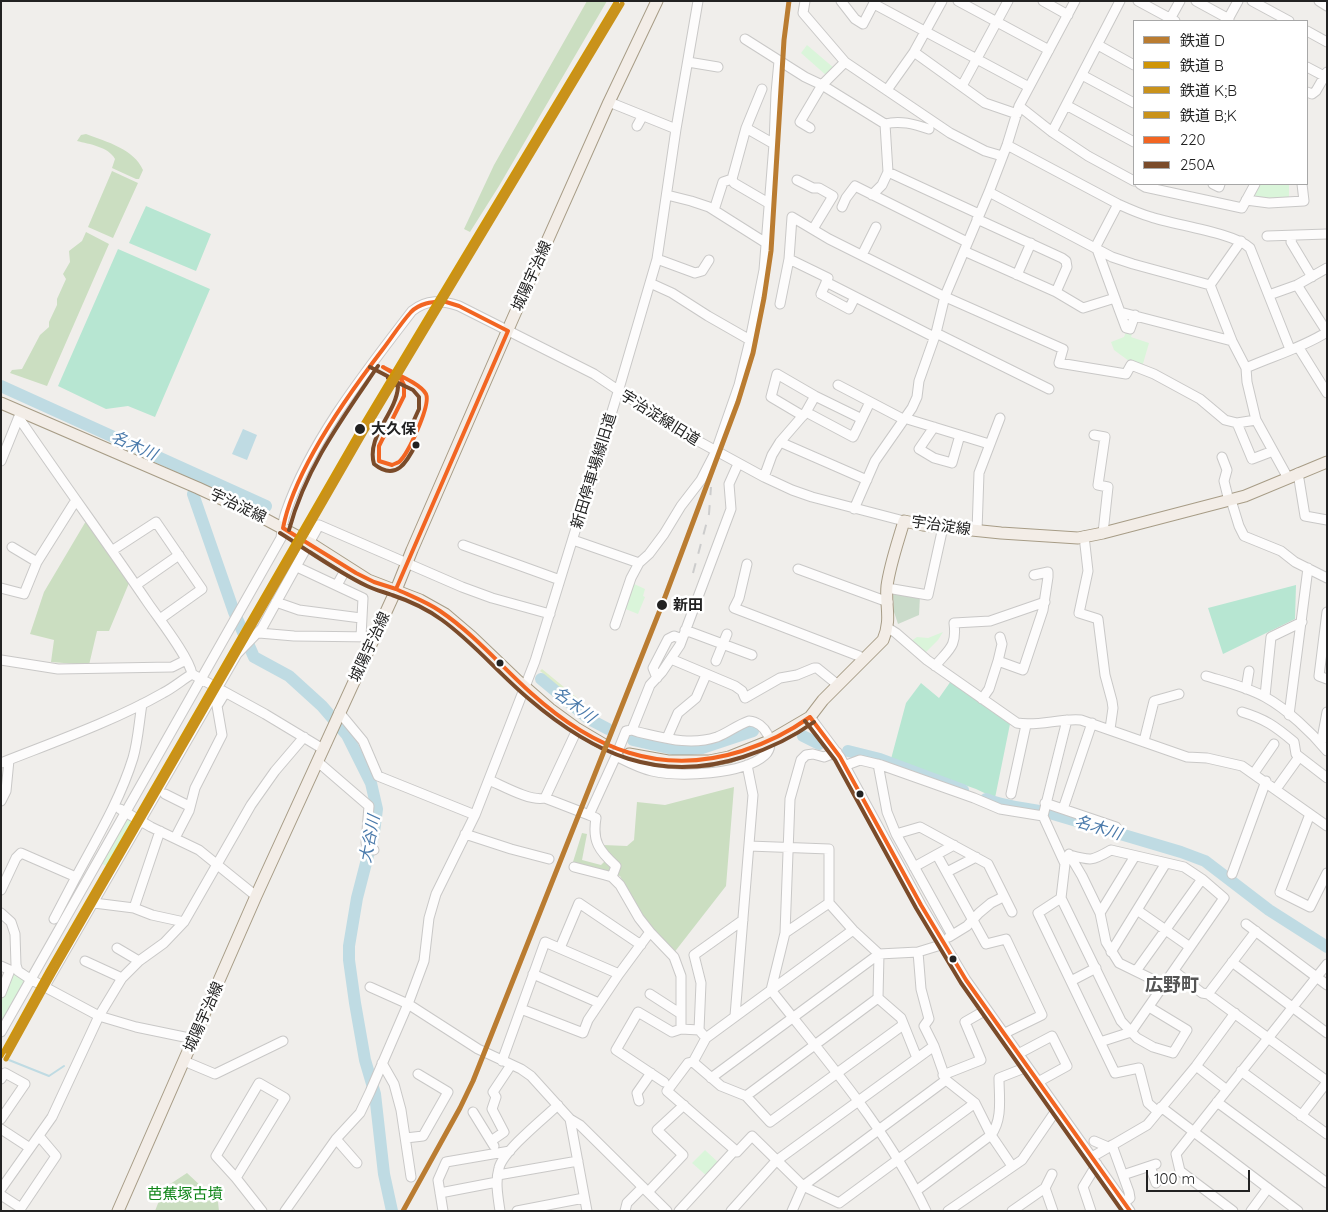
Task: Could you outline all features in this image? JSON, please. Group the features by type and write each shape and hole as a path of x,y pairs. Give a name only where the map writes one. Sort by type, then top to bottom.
{"main road":[{"name":"城陽宇治線","path":"118,1211 256,896 396,590 609,102 657,1"},
{"name":"宇治淀線","path":"1,403 20,415 198,488 283,528 368,580 420,600 445,614 485,648 525,688 576,728 603,744"},
{"name":"宇治淀線","path":"888,628 887,588 889,573 904,521 977,531 1065,538 1084,536 1103,533 1245,496 1327,462"},
{"path":"628,754 668,761 709,761 728,757 769,741 810,717 822,700 883,640 888,628"}],"street":[{"name":"新田停車場線旧道","path":"639,563 573,540 657,259 676,129 698,1"},
{"path":"806,1 803,13 845,62 950,133 985,151 1002,156"},
{"path":"840,1 855,19 863,24 874,2 1029,87"},
{"path":"887,90 914,52 942,1"},
{"path":"958,1 1049,50"},
{"path":"962,86 1008,1"},
{"path":"1043,1 1068,15"},
{"path":"854,509 883,448 912,408 917,397 919,381 935,335 945,296 989,192 1018,110 1075,1"},
{"path":"1052,132 1120,1"},
{"path":"1138,1 1173,20 1180,1"},
{"path":"1196,1 1228,20 1238,1"},
{"path":"1252,1 1287,20"},
{"path":"1318,1 1327,6"},
{"path":"1308,32 1327,42"},
{"path":"745,39 884,124 904,122 929,129"},
{"path":"1098,45 1133,64"},
{"path":"914,52 985,103 1018,110 1088,156 1133,180"},
{"path":"615,625 631,578 639,563 649,554 664,534 681,506 701,480 716,451 738,385 750,340 764,270 779,61"},
{"path":"688,62 718,68"},
{"path":"810,128 800,122 822,85 845,62"},
{"path":"1308,67 1326,74 1312,92"},
{"path":"1082,75 1133,102"},
{"path":"732,179 746,128 762,89"},
{"path":"609,102 676,129"},
{"path":"1066,105 1133,141"},
{"path":"637,126 642,116"},
{"path":"872,195 882,184 888,172 884,124"},
{"path":"746,128 774,144"},
{"path":"1007,145 1118,204 1151,217 1241,241 1250,248 1294,349 1327,393"},
{"path":"888,172 1062,258 1066,261 1067,267 1056,292"},
{"path":"732,179 734,183 770,204"},
{"path":"714,210 723,182 732,179"},
{"path":"797,180 813,188 819,188 833,196 813,229"},
{"path":"1142,185 1145,187 1166,187 1242,208 1254,185"},
{"path":"1246,200 1269,203 1304,201 1302,185"},
{"path":"842,207 846,198 856,186 1017,275 1056,292 1083,308 1115,298"},
{"path":"989,192 1096,249 1132,264 1210,285"},
{"path":"666,195 691,201 714,210 766,242"},
{"path":"1118,204 1096,249 1126,328 1130,329 1134,315"},
{"path":"780,304 789,259 792,217 829,239 945,296 1063,349 1059,363 1126,374 1131,365 1200,399 1225,420 1237,424 1256,420"},
{"path":"862,255 876,227"},
{"path":"1267,236 1327,234"},
{"path":"1292,236 1291,242 1312,277"},
{"path":"1210,285 1241,241"},
{"path":"1017,275 1031,243"},
{"path":"657,259 695,273 702,272 709,260"},
{"path":"789,259 828,278 820,294 849,309 855,297"},
{"path":"1269,295 1297,285 1327,268"},
{"path":"826,282 1049,389"},
{"path":"650,283 672,293 750,340"},
{"path":"1210,285 1232,341 1246,368 1247,382 1256,420 1273,451 1293,476 1305,516 1327,520"},
{"path":"1246,368 1311,343 1327,332 1297,285"},
{"name":"宇治淀線旧道","path":"1,1032 281,538 286,512 306,467 327,429 373,362 412,311 426,303 443,301 460,306 594,374 676,430 738,464 792,490 854,509 904,521"},
{"path":"1120,312 1232,341"},
{"path":"862,419 815,396 777,374 771,398 853,437 862,419 870,402"},
{"path":"838,385 904,419 989,444"},
{"path":"764,477 772,455 780,442 804,414 815,396"},
{"path":"1,461 20,415"},
{"path":"20,415 76,500 160,619 191,668 192,674 324,749"},
{"path":"977,531 979,473 1000,418"},
{"path":"1237,424 1252,459 1273,451"},
{"path":"934,427 919,449 934,458 952,463 960,435"},
{"path":"1094,435 1105,437 1098,485 1108,487 1103,533"},
{"path":"780,442 867,480"},
{"path":"1222,457 1227,470 1224,481 1244,536 1281,551 1327,578"},
{"path":"632,730 650,684 657,678 671,659 684,634 731,509 730,484 738,464"},
{"path":"1,588 24,594 37,562 76,500"},
{"path":"113,550 156,522 179,555 202,589 160,619"},
{"path":"45,986 141,821 221,690 237,654 255,636 297,567 319,525 406,564 492,598 550,614"},
{"path":"887,588 928,595 943,527"},
{"path":"1084,536 1088,571 1080,613 1098,619 1113,708 1110,729"},
{"path":"290,1209 336,1139 360,1113 408,1004 424,961 429,918 436,894 475,815 525,688 573,540"},
{"path":"463,545 560,580"},
{"path":"12,547 37,562"},
{"path":"136,585 179,555"},
{"path":"747,564 739,598 734,608 858,656 863,660"},
{"path":"297,567 363,598 360,637"},
{"path":"336,585 347,567"},
{"path":"1289,715 1308,568"},
{"path":"798,569 888,602"},
{"path":"998,661 1022,670 1045,602 1048,572 1034,575"},
{"path":"276,602 299,610 361,618"},
{"path":"935,666 954,644 956,637 954,623 990,621 1045,602"},
{"path":"1327,612 1319,676 1327,678"},
{"path":"1265,696 1271,637 1302,622"},
{"path":"888,628 935,666 1017,723 1026,725 1081,720 1187,757 1207,758 1242,766 1276,788 1327,826"},
{"path":"657,678 653,668 668,639 674,636 684,634 723,644 752,655"},
{"path":"716,661 726,634"},
{"path":"255,636 374,637"},
{"path":"982,699 989,689 998,661 1002,644 1000,636"},
{"path":"671,659 735,686 742,692 745,698 780,678 797,675 814,668 817,668 838,685"},
{"path":"1,660 58,669 78,669 172,667 186,660"},
{"path":"1246,689 1249,671"},
{"path":"1,801 6,791 5,762 142,704 165,693 192,674"},
{"path":"667,738 678,713 696,698 706,675"},
{"path":"1206,676 1265,696 1289,715 1321,744 1327,752"},
{"path":"175,838 189,811 195,788 222,734 217,706 221,690"},
{"path":"1144,741 1154,701 1179,694"},
{"path":"54,919 115,806 133,756 142,704"},
{"path":"1242,712 1260,717 1273,724 1294,742 1294,750 1299,757 1327,778"},
{"path":"1321,744 1327,712"},
{"path":"337,717 363,741 378,776 475,815"},
{"path":"810,717 836,752 943,942 986,1010 1130,1211"},
{"path":"1067,720 1043,816 1065,864 1061,898 1121,1021 1131,1032 1153,1047 1173,1053 1187,1030 1149,1007"},
{"path":"590,815 626,731 632,730 685,742 704,741 719,736 749,721 760,724 764,728 769,741 768,750 764,756 747,765 727,771 702,774 666,774 650,771 616,756"},
{"path":"1063,809 1092,724"},
{"path":"1011,794 1026,725"},
{"path":"545,798 575,734"},
{"path":"1,1189 52,1117 100,1016 122,978 164,943 184,922 262,789 304,737"},
{"path":"1254,773 1274,744"},
{"path":"771,990 785,933 790,799 801,760 806,755 813,754 824,757 836,752"},
{"path":"1276,788 1299,757"},
{"path":"844,766 860,760 878,764 1000,809 1043,816"},
{"path":"318,762 369,806 366,843 374,850"},
{"path":"878,764 887,812 896,834 952,935"},
{"path":"735,1016 753,795 747,765"},
{"path":"489,780 532,798 545,798 596,818 595,838 603,855 616,866 612,877"},
{"path":"1232,874 1266,781"},
{"path":"164,794 190,806"},
{"path":"1045,804 1116,827"},
{"path":"115,806 199,850 256,896"},
{"path":"1310,814 1280,892 1310,907 1327,873"},
{"path":"896,834 920,828 988,864 1012,912"},
{"path":"134,908 160,831"},
{"path":"465,834 549,859"},
{"path":"914,867 954,845"},
{"path":"749,846 829,849 829,903 853,930 880,954"},
{"path":"1058,848 1070,855 1088,860 1098,858 1111,850 1184,867 1202,878 1224,898 1131,1032 1100,1042"},
{"path":"1,890 16,858 21,852 76,877"},
{"path":"937,855 986,944 1006,939 1042,1015 1003,1034"},
{"path":"1070,855 1100,913 1106,942 1111,952 1119,963 1164,985"},
{"path":"1100,913 1135,856"},
{"path":"947,872 976,857"},
{"path":"1111,952 1166,863"},
{"path":"574,867 612,877 620,885 639,918 674,957 681,976 681,1030"},
{"path":"1136,971 1202,878"},
{"path":"711,1078 880,954 918,952 943,942 967,926 990,903 1003,897"},
{"path":"1061,898 1038,913 1115,1073 1139,1068 1148,1103 1194,1132 1298,1211"},
{"path":"94,903 134,908 152,915 184,922"},
{"path":"560,948 579,903 641,945"},
{"path":"785,933 829,903"},
{"path":"1137,910 1190,948"},
{"path":"1,913 11,922 13,928 13,968 1,992"},
{"path":"693,1062 702,1034 701,983 694,955 743,920"},
{"path":"1246,924 1327,985"},
{"path":"664,1082 616,1050 638,1012 672,1032 681,1030 702,1034 735,1016 853,930"},
{"path":"1208,994 1256,931"},
{"path":"521,1009 583,1033 588,1020 599,1003 650,932"},
{"path":"491,1141 504,1132 492,1109 496,1097 493,1092 506,1063 521,1009 545,942 619,974"},
{"path":"117,948 139,962"},
{"path":"918,952 921,989 929,1019 924,1026 934,1046 944,1077 976,1102 992,1135 1012,1166"},
{"path":"878,998 880,954"},
{"path":"85,961 122,978"},
{"path":"1232,962 1327,1033"},
{"path":"1234,1211 1180,1171 1176,1154 1327,964"},
{"path":"1,966 13,968 100,1016 136,1027 194,1039"},
{"path":"1070,980 1096,968"},
{"path":"1174,971 1235,1013 1327,1082 1301,1116"},
{"path":"534,974 599,1003"},
{"path":"370,987 408,1004 478,1050 531,1076 570,1119 580,1126 667,1211"},
{"path":"771,990 858,1101 897,1159 926,1211"},
{"path":"650,994 681,1014"},
{"path":"878,998 901,1018 917,1058"},
{"path":"746,1096 878,998"},
{"path":"792,1211 803,1186 878,1130 944,1077 981,1060 965,1022 986,1010"},
{"path":"1092,1211 1083,1187 1094,1160 1110,1146 1147,1125 1196,1066 1235,1013"},
{"path":"693,1062 721,1086 746,1096 770,1122 904,1025"},
{"path":"1018,1054 1052,1036 1067,1066 1038,1082"},
{"path":"184,1061 215,1074 283,1041"},
{"path":"731,1211 776,1161 934,1046"},
{"path":"693,1062 688,1063 667,1091 735,1150"},
{"path":"382,1063 394,1084 401,1110 411,1177"},
{"path":"1196,1066 1227,1090"},
{"path":"916,1191 992,1135 999,1120 999,1078 1027,1067"},
{"path":"1242,1072 1327,1134"},
{"path":"1,1079 5,1073 25,1084 1,1119"},
{"path":"639,1101 637,1093 651,1073"},
{"path":"406,1138 423,1136 448,1092 418,1074"},
{"path":"236,1178 285,1098 259,1083 216,1156 262,1211"},
{"path":"679,1211 735,1150 737,1152 752,1136 803,1186 839,1203 976,1102"},
{"path":"1217,1102 1327,1183"},
{"path":"500,1211 496,1190 499,1166 510,1151 558,1105"},
{"path":"625,1211 627,1203 646,1190 684,1155 657,1130 684,1105"},
{"path":"948,1211 1022,1160 1057,1108"},
{"path":"473,1112 498,1153"},
{"path":"570,1119 587,1211"},
{"path":"1,1129 30,1148"},
{"path":"1,1195 21,1208 56,1156 39,1136"},
{"path":"336,1139 357,1162"},
{"path":"1094,1142 1110,1146"},
{"path":"1110,1146 1129,1192 1130,1198 1124,1203"},
{"path":"443,1211 438,1180 446,1162 510,1151"},
{"path":"440,1194 578,1161"},
{"path":"1123,1175 1153,1165 1156,1183"},
{"path":"1016,1209 1045,1188 1052,1174"},
{"path":"1045,1188 1053,1211"},
{"path":"1251,1211 1268,1188"},
{"path":"517,1211 540,1209 584,1198"}],"green space":[{"path":"587,1 607,1 499,186 470,232 464,229 494,165"},
{"path":"807,45 834,68 827,76 801,53"},
{"path":"86,134 127,151 143,170 139,179 112,168 115,159 108,152 77,141 81,135"},
{"path":"112,171 138,183 113,238 88,227"},
{"path":"1258,185 1289,185 1289,201 1255,198 1254,194"},
{"path":"146,206 211,234 196,271 129,243"},
{"path":"86,232 109,244 47,386 10,373 12,370 22,369 40,335 49,327 49,322 57,305 57,299 66,279 63,274 70,262 69,251 82,241"},
{"path":"118,249 210,289 155,417 128,406 106,409 58,386"},
{"path":"1126,332 1132,334 1131,337 1149,343 1142,367 1129,364 1129,361 1114,350 1111,342 1124,337"},
{"path":"86,521 129,583 109,631 97,631 89,665 51,662 54,640 30,634 44,592"},
{"path":"632,583 645,589 643,596 645,597 638,614 623,608"},
{"path":"1296,585 1295,619 1223,654 1208,608"},
{"path":"893,593 920,596 919,615 898,624 894,612"},
{"path":"943,632 925,653 911,641 917,637 928,638"},
{"path":"542,669 587,706 590,714 543,677 544,674 540,671"},
{"path":"951,681 1010,724 995,798 976,789 891,759 906,703 921,683 939,698"},
{"path":"734,787 726,886 673,954 641,918 620,876 572,865 582,833 587,834 582,860 601,865 605,861 603,845 627,846 634,840 637,802 665,805"},
{"path":"128,817 138,823 112,869 101,863"},
{"path":"14,971 27,980 1,1026 1,999"},
{"path":"705,1150 720,1164 708,1177 692,1163"},
{"name":"芭蕉塚古墳","path":"187,1173 218,1202 219,1211 155,1211 164,1188"}],"water":[{"path":"243,429 257,435 247,460 232,454"}],"waterway":[{"name":"名木川","path":"1,386 266,506"},
{"name":"大谷川","path":"193,494 234,612 254,657 289,676 322,706 347,735 371,783 377,809 374,832 357,898 349,946 349,960 365,1060 375,1094 384,1174 392,1211"},
{"name":"名木川","path":"541,679 589,719 608,729"},
{"name":"名木川","path":"633,740 677,750 702,748 753,731"},
{"name":"名木川","path":"803,736 819,744"},
{"name":"名木川","path":"848,751 880,759 963,790"},
{"name":"名木川","path":"986,799 1053,814 1181,852 1205,861 1269,910 1327,947"},
{"path":"9,1060 49,1076 64,1066"}],"railway":[{"path":"693,573 709,514 711,487"}],"rail line":[{"name":"B","path":"1,1056 360,429 617,1"},
{"name":"D","path":"403,1211 473,1081 662,605 738,402 753,353 771,251 784,40 789,1"},
{"name":"B;K","path":"6,1051 49,972 362,431 617,4"},
{"name":"K;B","path":"6,1059 365,432 622,4"}],"transit line":[{"name":"220","path":"443,301 459,306 508,331 396,589 374,582 356,573 283,528 298,482 338,411 411,312 422,305 443,301"},
{"name":"250A","path":"289,530 296,507 315,464 326,444 378,366"},
{"name":"250A","path":"370,367 391,378 398,387 396,397 374,444 374,464 389,471 400,468 416,444"},
{"name":"220","path":"383,367 418,386 426,394 427,400 418,429 408,450 399,462 392,465 379,461 379,446 404,396 404,385 400,377 383,367"},
{"name":"250A","path":"388,378 413,390 419,397 419,409 414,420"},
{"name":"250A","path":"280,533 356,580 373,589 399,597 436,616 454,629 529,699 553,718 603,749 628,759 655,765 683,767 712,765 771,747 814,722"},
{"name":"220","path":"396,589 430,605 452,620 555,713 603,743 629,753 656,759 683,761 712,758 742,751 778,737 810,717"},
{"name":"220","path":"810,717 840,757 921,905 966,980 1130,1211"},
{"name":"250A","path":"805,721 835,760 916,908 961,983 1122,1211"}],"place":[{"name":"大久保","path":"360,429"},
{"name":"新田","path":"662,605"}],"district":[{"name":"広野町","path":"1172,986"}]}
